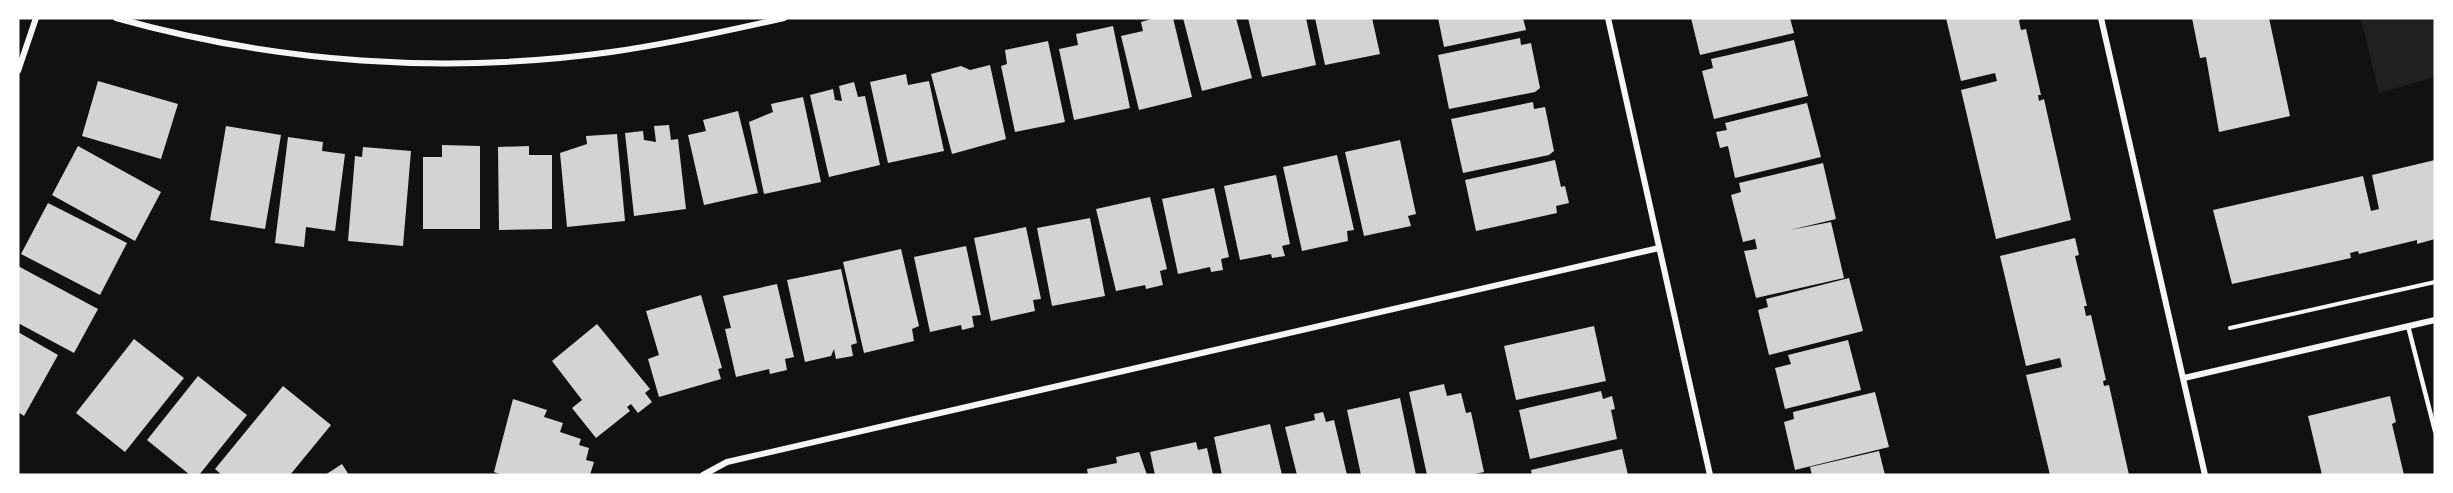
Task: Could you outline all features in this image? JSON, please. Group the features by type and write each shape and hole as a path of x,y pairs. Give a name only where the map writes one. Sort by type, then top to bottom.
{"street":[{"path":"18,71 36,18"},
{"path":"116,18 198,38 298,55 355,61 429,64 507,62 609,53 664,44 784,18"},
{"path":"1608,18 1710,475"},
{"path":"2102,18 2205,475"},
{"path":"703,475 727,462 1659,248"},
{"path":"2184,378 2435,320"}],"lane":[{"path":"2408,326 2435,431"}],"path":[{"path":"2230,328 2435,282"}],"shaded area":[{"path":"2361,18 2435,18 2435,77 2379,93"}],"building":[{"path":"1155,18 1173,18 1192,97 1139,110 1121,36 1143,31 1141,22"},
{"path":"1183,18 1236,18 1252,78 1202,91"},
{"path":"1248,18 1306,18 1316,65 1262,77"},
{"path":"1315,18 1372,18 1380,54 1325,65"},
{"path":"1438,18 1523,18 1526,30 1444,47"},
{"path":"1691,18 1790,18 1794,33 1700,55"},
{"path":"1946,18 2021,18 2019,21 2021,30 2026,29 2041,95 2038,95 2039,101 2044,99 2071,220 1996,239 1961,90 1997,81 1995,73 1961,81"},
{"path":"2192,18 2269,18 2290,116 2219,132 2206,57 2200,58"},
{"path":"1113,26 1130,108 1074,120 1059,49 1078,45 1076,34"},
{"path":"1520,38 1521,45 1531,43 1540,88 1535,92 1449,109 1438,55"},
{"path":"1794,40 1808,96 1714,119 1702,71 1713,68 1711,59"},
{"path":"1048,41 1065,122 1015,132 1001,66 1007,64 1005,50"},
{"path":"990,65 1006,139 952,154 931,74 961,66 970,70"},
{"path":"906,74 908,85 929,81 944,151 888,163 870,82"},
{"path":"98,81 178,104 161,159 82,136"},
{"path":"854,82 858,97 865,96 880,165 829,177 810,95 833,89 835,100 842,101 839,86"},
{"path":"803,97 821,182 764,194 749,122 773,112 771,104"},
{"path":"1533,102 1534,109 1545,107 1554,151 1549,155 1463,173 1451,119"},
{"path":"1807,103 1821,157 1735,178 1728,146 1720,148 1716,132 1727,130 1725,123"},
{"path":"738,111 758,193 704,205 688,135 706,131 703,120"},
{"path":"669,125 671,140 678,139 686,209 634,216 625,133 643,131 644,140 656,142 654,126"},
{"path":"226,126 281,135 265,229 210,220"},
{"path":"617,134 625,221 567,227 560,153 587,144 586,136"},
{"path":"288,137 323,142 322,151 345,154 335,231 306,227 304,247 275,243"},
{"path":"1400,140 1416,214 1408,216 1411,226 1364,236 1345,152"},
{"path":"442,145 480,146 480,229 423,229 423,157 442,157"},
{"path":"78,146 161,192 135,241 52,195"},
{"path":"529,146 529,155 552,155 552,229 499,230 498,147"},
{"path":"363,147 411,151 403,246 348,241 355,156 362,157"},
{"path":"1337,155 1354,230 1347,231 1348,241 1302,251 1283,167"},
{"path":"1555,160 1561,187 1565,186 1569,203 1556,206 1557,213 1476,231 1465,180"},
{"path":"2435,160 2435,239 2417,244 2417,240 2359,254 2358,251 2350,253 2351,258 2232,284 2213,210 2363,176 2371,211 2379,209 2372,175"},
{"path":"1823,163 1836,219 1790,230 1831,222 1844,278 1756,298 1744,251 1757,249 1755,239 1743,242 1731,195 1741,192 1739,183"},
{"path":"1276,175 1290,244 1282,246 1285,256 1272,258 1271,254 1240,260 1224,186"},
{"path":"1214,188 1229,257 1221,259 1223,270 1211,272 1210,267 1178,274 1162,199"},
{"path":"1150,197 1167,269 1160,271 1163,285 1146,289 1145,285 1116,291 1096,209"},
{"path":"48,203 127,243 100,295 21,254"},
{"path":"1090,218 1105,296 1052,306 1037,228"},
{"path":"1026,227 1041,299 1033,300 1035,311 991,321 974,238"},
{"path":"2075,238 2079,255 2075,256 2087,306 2084,306 2086,316 2091,315 2106,380 2103,381 2104,386 2109,385 2129,475 2050,475 2026,375 2062,367 2060,358 2026,366 2000,256"},
{"path":"966,246 981,315 972,316 974,327 962,330 961,325 930,332 914,257"},
{"path":"901,249 919,326 912,329 914,341 864,353 843,262"},
{"path":"18,266 98,309 74,353 18,323"},
{"path":"841,269 857,343 851,345 853,356 836,359 834,349 831,356 805,362 787,280"},
{"path":"1849,278 1863,331 1769,355 1758,310 1768,307 1766,299"},
{"path":"777,284 794,357 785,359 787,370 770,374 769,369 736,377 725,329 731,328 723,296"},
{"path":"701,295 722,368 718,369 721,379 659,397 648,359 659,355 646,311"},
{"path":"597,324 650,389 645,393 652,402 638,413 631,404 627,407 630,411 596,438 572,408 582,400 552,361"},
{"path":"1594,326 1606,381 1516,400 1504,346"},
{"path":"18,332 58,355 24,416 18,412"},
{"path":"134,339 184,378 125,452 76,413"},
{"path":"1848,340 1861,390 1785,409 1775,368 1791,364 1788,355"},
{"path":"198,376 247,415 199,475 190,475 147,440"},
{"path":"1444,384 1447,396 1461,393 1466,413 1471,412 1484,472 1470,475 1427,475 1409,392"},
{"path":"283,386 331,425 290,475 222,475 215,469"},
{"path":"1601,391 1603,399 1612,396 1615,409 1611,410 1617,439 1530,459 1519,410"},
{"path":"1875,392 1889,447 1795,470 1784,422 1794,419 1793,412"},
{"path":"2390,396 2396,422 2392,424 2404,475 2322,475 2308,416"},
{"path":"1400,398 1416,475 1361,475 1347,410"},
{"path":"513,399 547,410 544,417 563,423 560,432 581,439 579,445 589,448 586,460 594,462 590,475 502,475 494,472"},
{"path":"1323,412 1326,422 1334,420 1347,475 1297,475 1285,427 1315,420 1314,414"},
{"path":"1270,424 1282,475 1222,475 1214,437"},
{"path":"1196,442 1198,450 1207,448 1213,475 1155,475 1150,452"},
{"path":"1622,449 1628,475 1532,475 1531,470"},
{"path":"1879,451 1885,475 1812,475 1810,467"},
{"path":"1139,452 1147,475 1088,475 1087,469 1117,463 1116,457"},
{"path":"342,464 349,475 325,475"}]}
